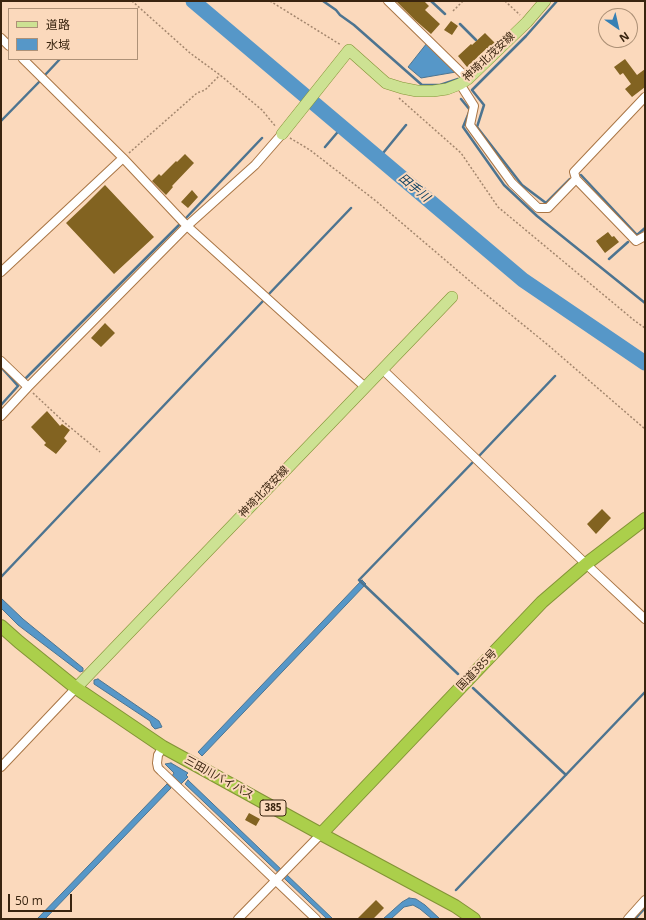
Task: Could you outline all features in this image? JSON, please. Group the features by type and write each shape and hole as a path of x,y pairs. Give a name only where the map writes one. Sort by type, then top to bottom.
{"highway":[{"name":"国道385号","path":"321,834 542,602 586,564 645,519"},
{"name":"三田川バイパス","path":"1,626 76,688 163,747 455,906 474,919"}],"main road":[{"name":"神埼北茂安線","path":"349,50 386,83 418,91 447,89 464,81 527,22 546,1"},
{"path":"284,131 349,50"},
{"name":"神埼北茂安線","path":"76,688 452,297"}],"street":[{"path":"388,1 464,81 474,106 470,125 512,183 538,208 548,208 576,179"},
{"path":"24,60 123,158 187,226 365,387"},
{"path":"645,98 574,172 576,179 636,242 645,236"},
{"path":"1,416 187,226 255,165 284,131"},
{"path":"1,272 123,158"},
{"path":"1,361 28,387"},
{"path":"382,369 645,619"},
{"path":"1,767 76,688"},
{"path":"163,747 158,754 158,768 280,875 316,919"},
{"path":"238,919 321,834"},
{"path":"628,919 645,900"}],"path":[{"path":"132,1 190,52 262,110 284,131 376,201 478,288 548,345 645,429"},
{"path":"270,1 349,50"},
{"path":"452,11 463,1"},
{"path":"505,1 527,22"},
{"path":"123,158 197,94 205,90 220,75"},
{"path":"399,98 461,153 498,207 645,328"},
{"path":"28,387 65,423 100,452"}],"water":[{"path":"427,43 456,72 421,78 408,67"},
{"path":"362,580 366,584 202,756 198,752"},
{"path":"1,598 23,619 83,668 83,671 80,672 18,625 1,608"},
{"path":"98,679 159,721 162,727 155,729 150,721 94,684 94,680"},
{"path":"171,763 188,773 186,775 188,777 181,784 172,776 174,773 165,764"},
{"path":"188,780 333,919 327,919 185,784"},
{"path":"167,784 171,788 45,919 37,919"},
{"path":"409,898 416,899 425,905 440,919 432,919 413,905 404,907 391,919 383,919 402,902"}],"building":[{"path":"396,1 424,1 429,6 425,10 440,24 431,34"},
{"path":"451,21 458,26 452,35 444,30"},
{"path":"485,33 495,43 488,50 487,48 467,67 458,56"},
{"path":"625,59 637,75 645,69 645,87 632,97 625,89 631,84 623,73 620,75 614,67"},
{"path":"185,154 194,163 172,186 173,187 166,195 152,181 159,174 161,176"},
{"path":"105,185 154,237 114,274 66,223"},
{"path":"192,190 198,197 188,208 181,202"},
{"path":"608,232 619,242 605,253 596,241"},
{"path":"105,323 115,333 101,347 91,338"},
{"path":"47,411 60,426 62,424 70,430 64,438 67,441 56,454 44,445 46,443 31,427"},
{"path":"602,509 611,518 596,534 587,524"},
{"path":"249,813 260,819 256,826 245,820"},
{"path":"376,900 384,908 373,919 357,919"}],"waterway":[{"name":"田手川","path":"193,1 523,280 645,363"},
{"path":"323,1 354,25 422,85 440,85 458,79"},
{"path":"431,1 445,14"},
{"path":"557,1 526,36 472,90 484,105 477,127 522,185 546,203 570,179"},
{"path":"460,24 476,40"},
{"path":"45,75 59,60"},
{"path":"1,121 40,81"},
{"path":"461,99 470,110 463,127 504,185 537,216 645,303"},
{"path":"379,158 406,125"},
{"path":"325,147 342,127"},
{"path":"186,218 262,138"},
{"path":"581,175 637,235 645,228"},
{"path":"268,295 351,208"},
{"path":"26,378 180,224"},
{"path":"609,259 628,242"},
{"path":"1,577 263,301"},
{"path":"1,367 18,386 1,405"},
{"path":"479,456 555,376"},
{"path":"458,674 359,580 473,462"},
{"path":"473,688 566,775"},
{"path":"456,890 645,692"},
{"path":"635,919 645,908"}]}
